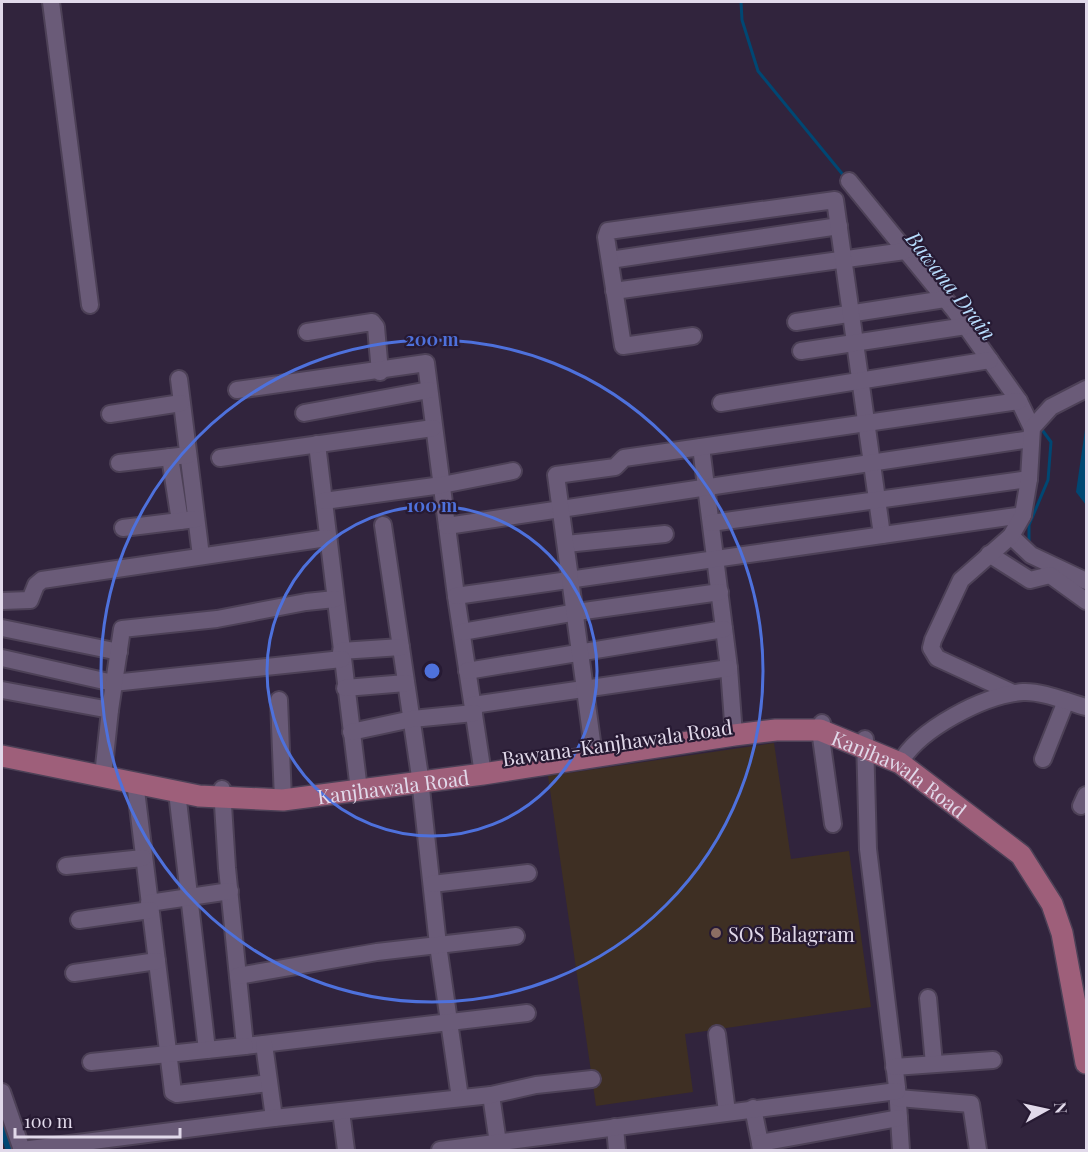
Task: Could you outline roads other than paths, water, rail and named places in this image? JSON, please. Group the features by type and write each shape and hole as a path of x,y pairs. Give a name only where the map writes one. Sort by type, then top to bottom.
{"main road":[{"name":"Bawana-Kanjhawala Road","path":"2,747 104,771 200,787 221,794 283,795 482,768 777,721 821,727 865,742 902,760 1028,846 1053,880 1084,1011"},
{"path":"2,756 104,771 135,782 177,792 221,794"},
{"path":"1084,1011 1086,1063"}],"street":[{"path":"51,2 90,305"},
{"path":"849,181 966,326 1035,426 1023,514 1011,536 961,580 932,648 937,658 1013,693"},
{"path":"693,336 626,348 622,342 606,237 611,229 830,199 837,203 850,313 882,535"},
{"path":"610,260 839,226"},
{"path":"614,291 905,251"},
{"path":"796,322 945,299"},
{"path":"307,332 372,322 376,327 380,372"},
{"path":"801,351 966,326"},
{"path":"721,403 990,360"},
{"path":"237,390 380,372 426,363 429,368 433,428 482,768"},
{"path":"179,379 188,455 188,520"},
{"path":"447,526 560,507 872,462 1035,426 1086,389"},
{"path":"304,413 429,390"},
{"path":"593,750 577,612 556,474 615,468 624,458 1019,401"},
{"path":"110,414 182,404"},
{"path":"220,458 433,428"},
{"path":"318,444 334,599 358,785"},
{"path":"701,447 729,668 734,729"},
{"path":"119,463 188,455"},
{"path":"170,457 201,556"},
{"path":"324,501 442,485 513,471"},
{"path":"711,524 1029,479"},
{"path":"456,596 1023,514"},
{"path":"123,528 188,520"},
{"path":"383,525 420,776 438,945 460,1098"},
{"path":"566,544 665,534"},
{"path":"1011,536 1031,555 1086,581"},
{"path":"2,601 30,600 42,580 327,538"},
{"path":"989,554 1030,580 1050,575 1086,600"},
{"path":"462,633 577,612 720,592"},
{"path":"104,771 113,683 121,631 124,628 217,619 277,606 334,599"},
{"path":"2,628 119,652"},
{"path":"467,670 724,629"},
{"path":"2,658 113,683 401,647"},
{"path":"351,732 586,688 729,668"},
{"path":"345,688 406,683"},
{"path":"2,690 110,710"},
{"path":"902,760 936,727 968,709 1013,693 1032,692 1086,707"},
{"path":"279,700 283,795"},
{"path":"1043,759 1066,701"},
{"path":"821,727 833,824"},
{"path":"865,742 868,849 894,1067 901,1150"},
{"path":"135,782 172,1090 175,1094 269,1083"},
{"path":"177,792 207,1050"},
{"path":"221,794 245,1046"},
{"path":"66,866 143,858"},
{"path":"432,884 528,873"},
{"path":"79,920 189,897 230,891"},
{"path":"238,976 438,945 516,936"},
{"path":"74,973 157,961"},
{"path":"928,998 933,1064"},
{"path":"91,1062 264,1044 450,1020 527,1014"},
{"path":"717,1034 727,1112"},
{"path":"264,1044 274,1118"},
{"path":"894,1067 993,1060"},
{"path":"2,1092 22,1150 274,1118 491,1095 536,1085 592,1078"},
{"path":"491,1095 498,1147"},
{"path":"441,1150 498,1147 615,1127 753,1108 897,1095 973,1105 978,1150"},
{"path":"753,1108 760,1147 899,1118"},
{"path":"341,1111 346,1150"},
{"path":"615,1127 617,1150"}],"water":[{"path":"1086,423 1086,505 1076,492"}],"waterway":[{"name":"Bawana Drain","path":"741,2 742,20 758,71 844,176"},
{"name":"Bawana Drain","path":"1029,545 1029,525 1048,480 1051,442 1040,427"},
{"path":"2,1120 12,1150"}],"place":[{"name":"SOS Balagram","path":"716,933"}]}
